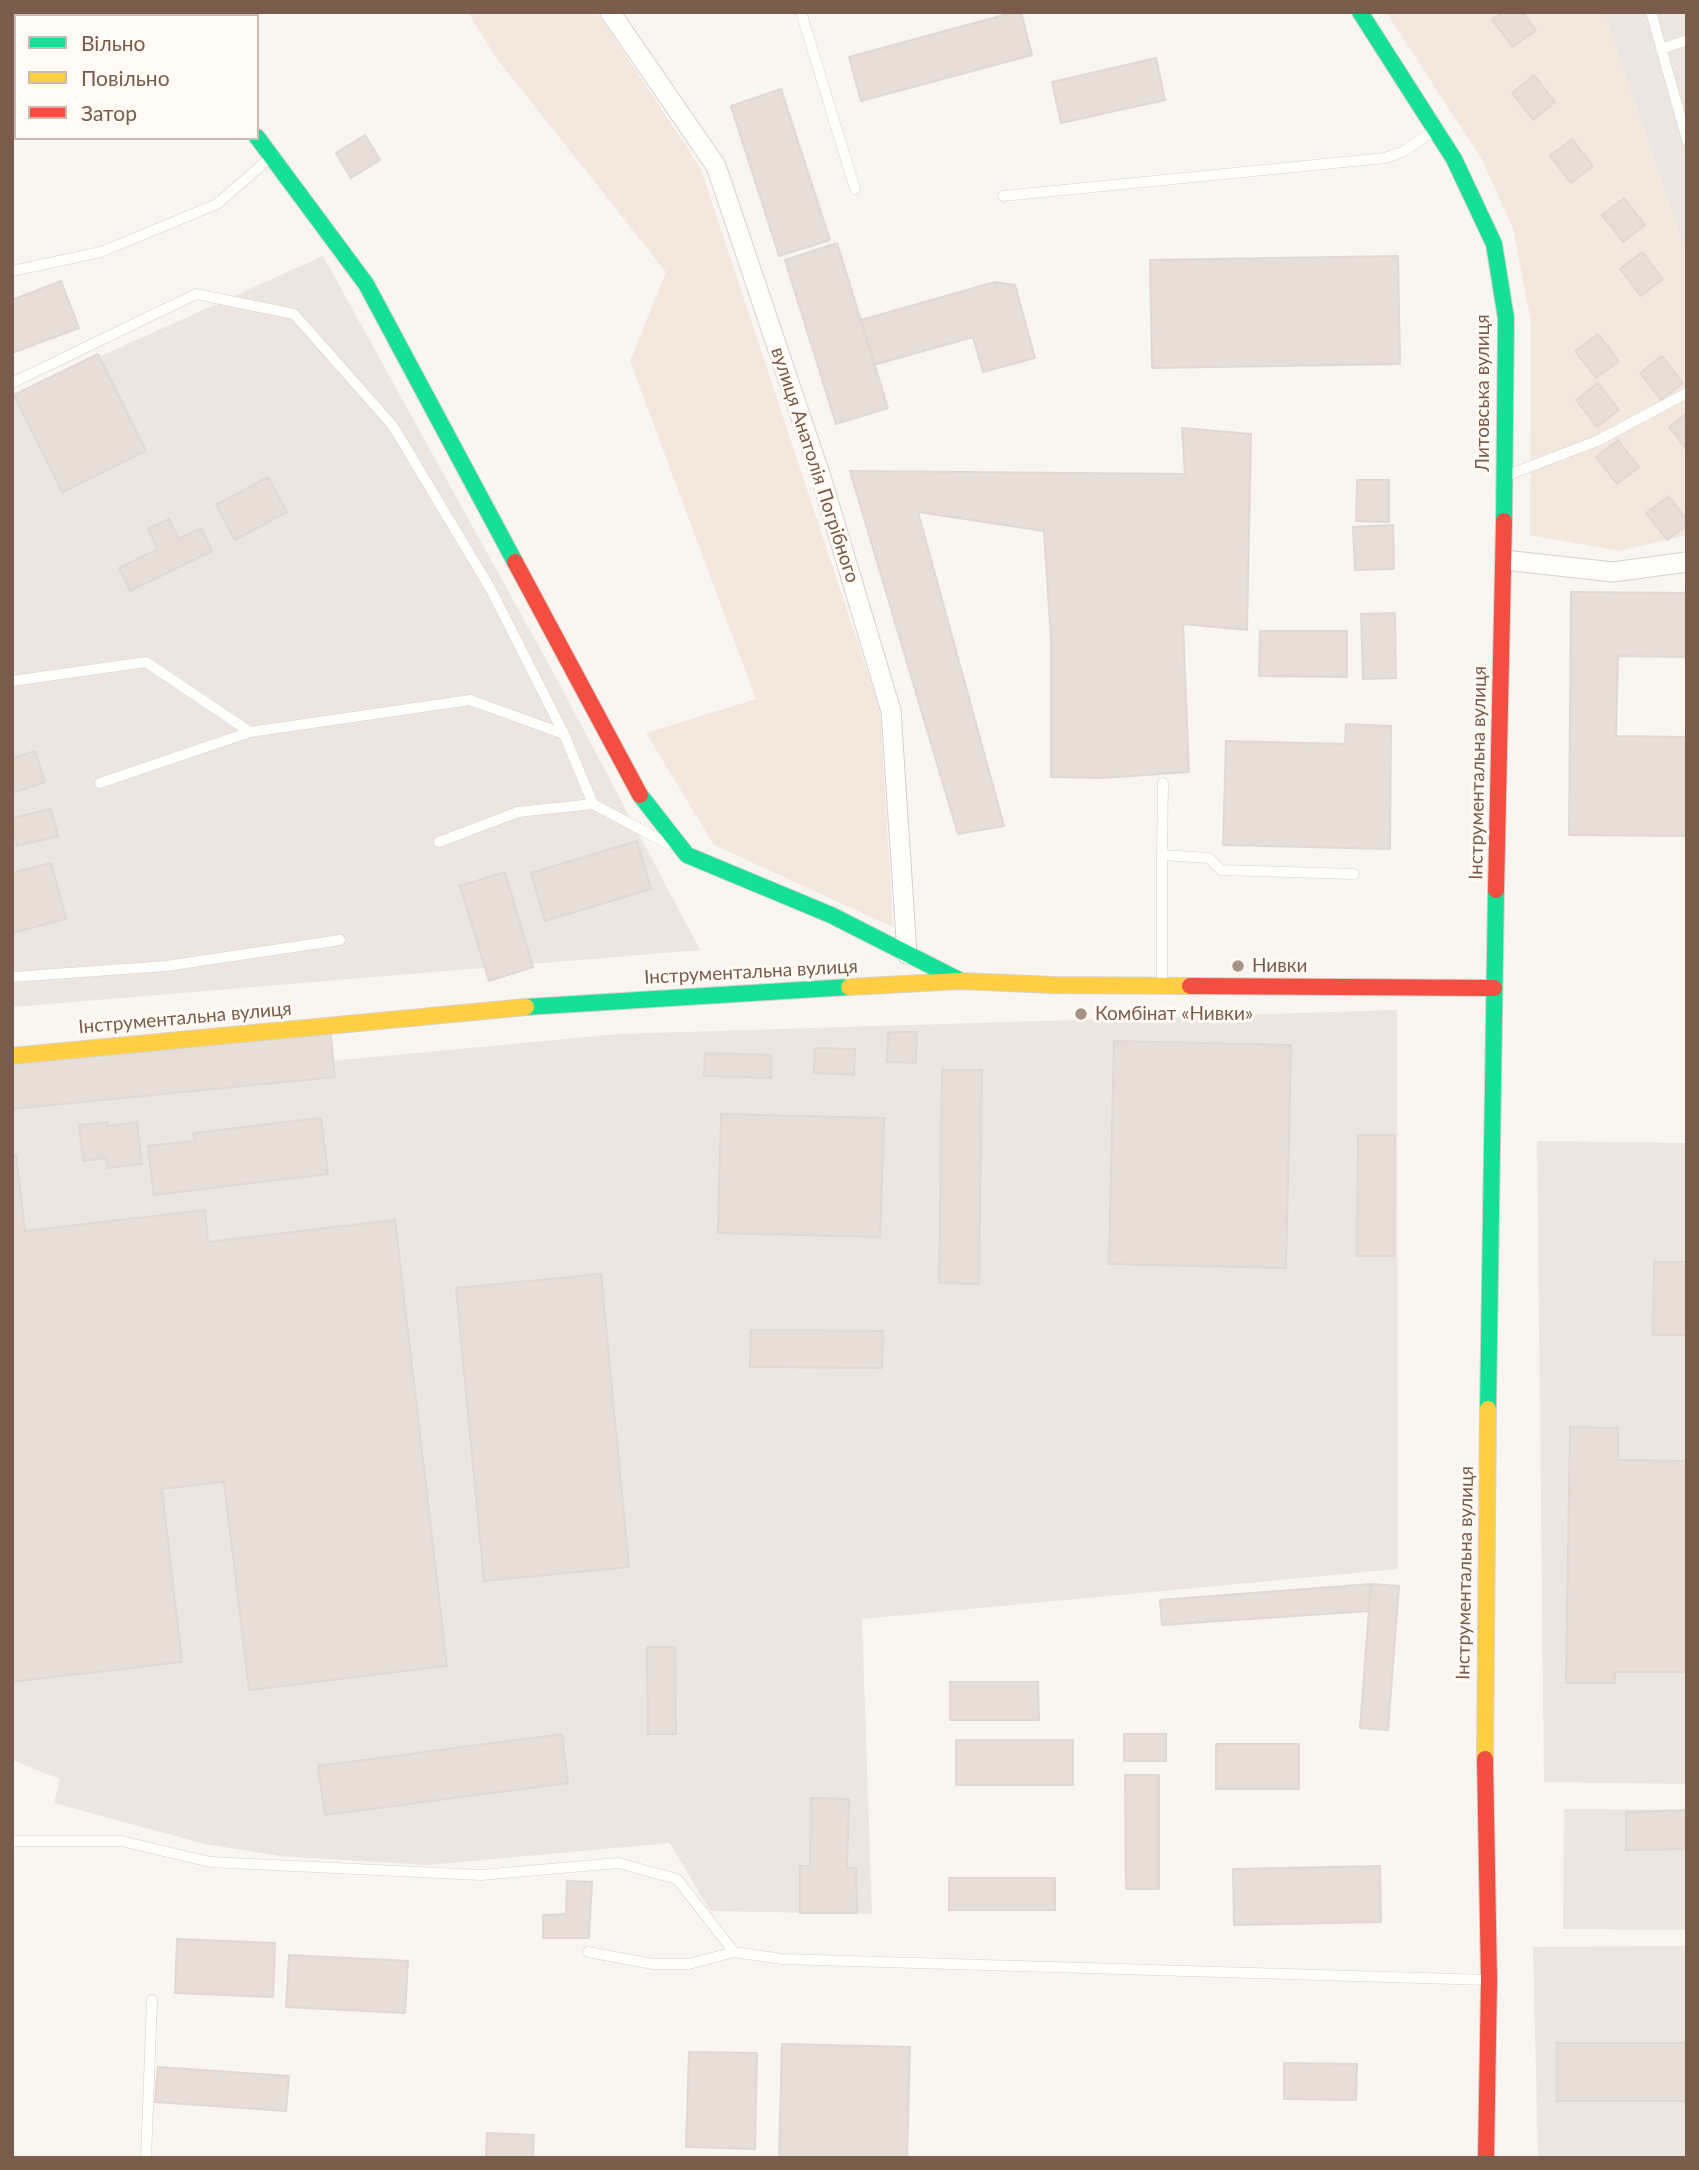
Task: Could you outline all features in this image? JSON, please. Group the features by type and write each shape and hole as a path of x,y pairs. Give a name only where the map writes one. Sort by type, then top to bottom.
{"street":[{"name":"вулиця Анатолія Погрібного","path":"610,12 716,166 821,477 891,711 907,954"},
{"name":"Литовська вулиця","path":"1360,12 1454,159 1494,244 1506,318 1504,560"},
{"path":"259,140 366,284 637,791 687,855 831,915 960,981"},
{"path":"1504,560 1613,572 1687,562"},
{"name":"Інструментальна вулиця","path":"1486,2158 1489,1980 1485,1713 1494,988 1504,560"},
{"name":"Інструментальна вулиця","path":"12,1056 543,1005 960,981 1054,985 1494,988"}],"lane":[{"path":"801,12 855,189"},
{"path":"1651,12 1682,105 1687,140"},
{"path":"1661,48 1687,40"},
{"path":"1003,196 1385,158 1402,152 1436,129"},
{"path":"12,271 101,252 217,204 272,157"},
{"path":"12,383 196,293 294,314 393,426 490,587 564,734 593,804"},
{"path":"1505,476 1597,441 1687,393"},
{"path":"12,681 146,662 250,732"},
{"path":"100,783 250,732 470,700 564,734"},
{"path":"1162,986 1163,783"},
{"path":"439,842 518,812 593,804 687,855"},
{"path":"1162,855 1209,858 1221,870 1354,874"},
{"path":"12,977 166,966 341,940"},
{"path":"12,1841 121,1841 210,1862 481,1875 618,1863 677,1879 734,1952"},
{"path":"588,1952 653,1964 689,1964 734,1952 782,1959 1489,1980"},
{"path":"146,2158 152,2000"}],"shaded area":[{"path":"468,12 597,12 701,169 880,710 893,927 714,845 646,733 756,699 630,361 666,272 494,55"},
{"path":"1386,12 1604,12 1687,255 1687,535 1619,551 1530,535 1531,322 1513,228 1481,158"},
{"path":"1604,12 1687,12 1687,255"},
{"path":"323,256 559,683 700,950 12,1007 12,396"},
{"path":"1397,1010 1398,1569 862,1619 872,1914 710,1911 670,1843 427,1865 280,1856 205,1844 54,1803 60,1779 12,1760 12,1091 619,1034"},
{"path":"1537,1141 1687,1143 1687,1784 1544,1782"},
{"path":"1564,1809 1687,1810 1687,1930 1563,1929"},
{"path":"1687,1946 1687,2158 1538,2158 1533,1947"}],"building":[{"path":"1021,12 1032,55 861,101 849,57"},
{"path":"1503,12 1522,12 1536,30 1513,47 1492,20"},
{"path":"1156,58 1165,100 1061,123 1052,82"},
{"path":"1534,75 1555,102 1533,120 1512,93"},
{"path":"781,89 830,240 779,256 731,106"},
{"path":"365,135 380,160 351,178 336,153"},
{"path":"1572,139 1593,166 1571,183 1550,156"},
{"path":"1624,198 1645,225 1623,242 1602,215"},
{"path":"837,243 888,408 836,424 785,260"},
{"path":"1642,252 1663,279 1641,296 1620,269"},
{"path":"1398,256 1400,364 1152,368 1150,260"},
{"path":"61,281 79,328 12,353 12,300"},
{"path":"995,282 1015,285 1035,358 983,372 973,337 874,365 861,320"},
{"path":"1598,334 1619,361 1596,378 1575,351"},
{"path":"98,354 146,451 62,492 14,395"},
{"path":"1662,356 1683,383 1661,400 1640,373"},
{"path":"1598,383 1619,410 1597,427 1576,400"},
{"path":"1687,413 1687,450 1669,427"},
{"path":"1182,428 1251,434 1247,630 1183,624 1189,772 1102,778 1051,777 1051,639 1044,531 918,512 1004,826 958,834 850,471 1185,474"},
{"path":"1618,440 1639,467 1617,484 1596,457"},
{"path":"268,477 287,512 235,540 216,505"},
{"path":"1357,480 1389,480 1389,522 1356,521"},
{"path":"1669,496 1687,520 1687,525 1667,540 1646,513"},
{"path":"169,519 179,539 201,528 212,551 130,591 119,568 158,549 148,529"},
{"path":"1393,525 1394,569 1355,570 1353,527"},
{"path":"1571,592 1687,593 1687,657 1618,656 1616,736 1687,737 1687,836 1569,835"},
{"path":"1395,613 1396,678 1363,679 1361,614"},
{"path":"1260,631 1347,631 1347,677 1259,676"},
{"path":"1346,724 1391,726 1390,849 1223,845 1226,741 1345,744"},
{"path":"35,751 45,782 12,793 12,758"},
{"path":"51,809 58,836 17,846 12,818"},
{"path":"637,841 651,889 545,921 531,873"},
{"path":"51,863 66,919 12,933 12,873"},
{"path":"505,872 533,967 489,981 460,886"},
{"path":"330,1027 335,1077 12,1109 12,1058"},
{"path":"888,1032 917,1032 916,1063 887,1062"},
{"path":"1114,1041 1291,1045 1286,1268 1109,1264"},
{"path":"815,1048 855,1049 854,1075 814,1073"},
{"path":"705,1053 771,1055 771,1078 704,1076"},
{"path":"942,1070 982,1070 979,1284 939,1283"},
{"path":"721,1114 884,1118 880,1237 718,1233"},
{"path":"321,1118 328,1174 154,1195 148,1146 195,1141 193,1133"},
{"path":"107,1122 107,1126 137,1122 142,1164 107,1168 106,1158 83,1161 79,1125"},
{"path":"1358,1135 1395,1135 1394,1256 1357,1256"},
{"path":"16,1155 25,1231 205,1210 208,1242 395,1220 447,1666 249,1690 224,1482 162,1489 182,1662 12,1682 12,1156"},
{"path":"1654,1262 1687,1262 1687,1335 1653,1335"},
{"path":"601,1274 629,1567 484,1581 456,1288"},
{"path":"751,1330 883,1331 882,1368 750,1367"},
{"path":"1570,1427 1618,1428 1618,1460 1687,1461 1687,1672 1615,1672 1615,1683 1566,1683"},
{"path":"1371,1584 1399,1586 1388,1730 1360,1728"},
{"path":"1371,1584 1369,1611 1162,1625 1160,1600"},
{"path":"647,1647 675,1647 676,1734 648,1734"},
{"path":"950,1682 1038,1682 1039,1720 950,1720"},
{"path":"562,1734 568,1783 325,1815 318,1766"},
{"path":"1124,1734 1166,1734 1166,1761 1124,1761"},
{"path":"956,1740 1073,1740 1073,1785 956,1785"},
{"path":"1216,1744 1299,1744 1299,1789 1216,1789"},
{"path":"1125,1775 1159,1775 1159,1889 1126,1889"},
{"path":"811,1798 849,1799 847,1868 856,1868 857,1913 800,1913 800,1866 810,1866"},
{"path":"1687,1810 1687,1849 1626,1850 1626,1812"},
{"path":"1380,1866 1381,1922 1234,1925 1233,1869"},
{"path":"949,1878 1055,1878 1055,1910 949,1910"},
{"path":"567,1881 592,1882 589,1938 543,1938 543,1915 566,1914"},
{"path":"177,1939 275,1943 273,1997 175,1993"},
{"path":"289,1955 408,1961 405,2013 286,2007"},
{"path":"1557,2043 1687,2043 1687,2101 1557,2101"},
{"path":"782,2044 910,2047 907,2158 779,2158"},
{"path":"689,2052 757,2053 755,2149 686,2147"},
{"path":"1284,2063 1357,2064 1356,2100 1284,2099"},
{"path":"158,2067 289,2076 286,2111 155,2102"},
{"path":"487,2133 534,2135 533,2158 486,2158"}],"traffic: fast":[{"path":"1360,12 1454,159 1494,244 1506,318 1504,521"},
{"path":"259,140 366,284 515,562"},
{"path":"640,795 687,855 831,915 959,980"},
{"path":"1488,1409 1496,890"},
{"path":"526,1007 849,987"}],"traffic: slow":[{"path":"849,987 960,981 1190,986"},
{"path":"12,1056 526,1007"},
{"path":"1485,1759 1488,1409"}],"traffic: jam":[{"path":"1496,890 1504,521"},
{"path":"515,562 640,795"},
{"path":"1190,986 1494,988"},
{"path":"1485,1759 1489,1980 1486,2158"}],"place":[{"name":"Нивки","path":"1238,966"},
{"name":"Комбінат «Нивки»","path":"1081,1014"}]}
